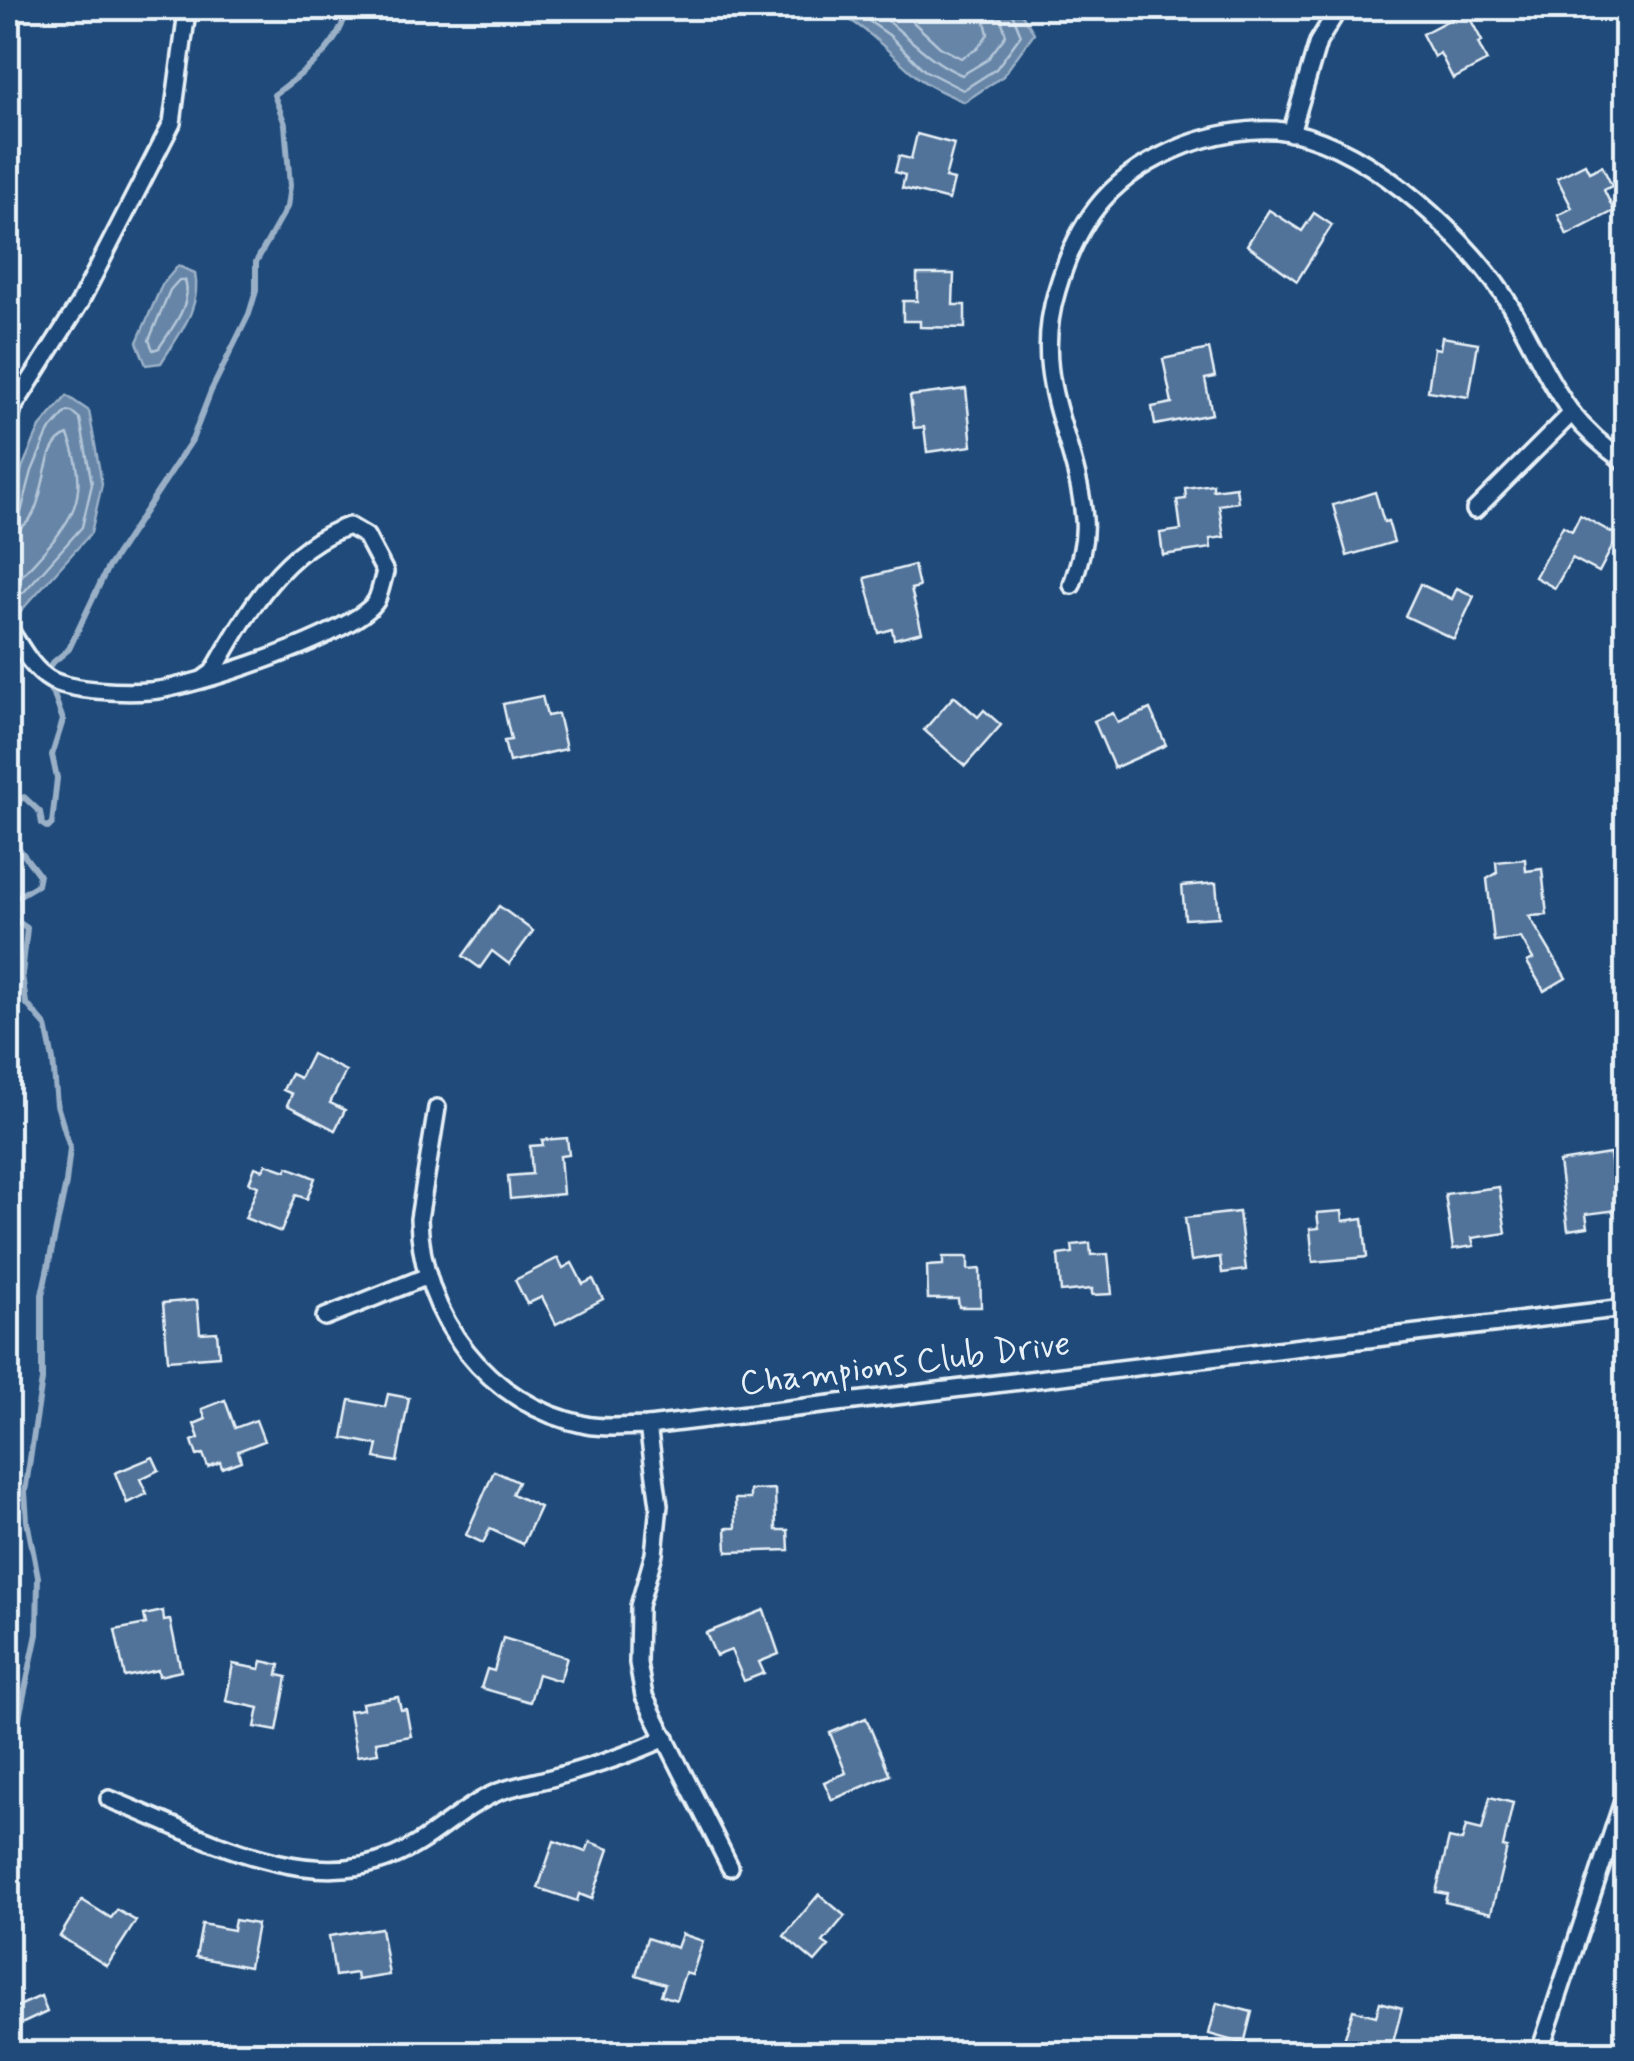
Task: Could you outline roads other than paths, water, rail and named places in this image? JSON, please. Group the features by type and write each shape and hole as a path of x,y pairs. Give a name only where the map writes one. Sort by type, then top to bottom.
{"street":[{"path":"8,428 13,408 79,304 172,123 186,19 184,8"},
{"path":"1291,133 1318,42 1338,8"},
{"path":"1072,585 1083,549 1084,521 1049,375 1048,346 1056,290 1088,217 1126,175 1190,143 1274,130 1328,146 1378,173 1445,226 1500,291 1572,413 1626,463"},
{"path":"1475,510 1572,413"},
{"path":"8,627 38,672 55,682 112,691 152,692 202,680 278,656 339,628 375,603 385,572 366,536 350,526 326,534 295,556 259,596 213,672 202,680"},
{"name":"Champions Club Drive","path":"437,1108 419,1219 428,1276 455,1340 474,1362 517,1398 560,1419 591,1426 648,1426 1616,1309 1626,1304"},
{"path":"325,1318 428,1276"},
{"path":"648,1426 659,1506 654,1554 639,1606 638,1663 644,1696 730,1867"},
{"path":"109,1798 279,1864 336,1870 364,1867 416,1846 500,1791 632,1754 666,1738"},
{"path":"1539,2054 1626,1792"}],"water":[{"path":"826,8 1018,8 1034,33 1003,76 964,102 920,79 863,29"},
{"path":"178,266 195,273 192,309 161,363 146,365 137,342 162,285"},
{"path":"67,396 89,411 102,484 91,533 19,613 8,597 8,525 22,468 40,427"}],"waterway":[{"path":"8,808 24,797 40,812 42,824 48,828 52,824 57,778 52,755 63,720 45,683 50,665 69,649 107,569 192,440 249,314 256,291 256,262 287,207 290,186 285,124 274,95 329,47 347,8"},
{"path":"8,834 39,875 37,885 15,898 14,919 27,928 22,975 26,1003 46,1026 57,1105 70,1148 42,1295 42,1380 25,1492 38,1577 37,1634 8,1769"}]}
